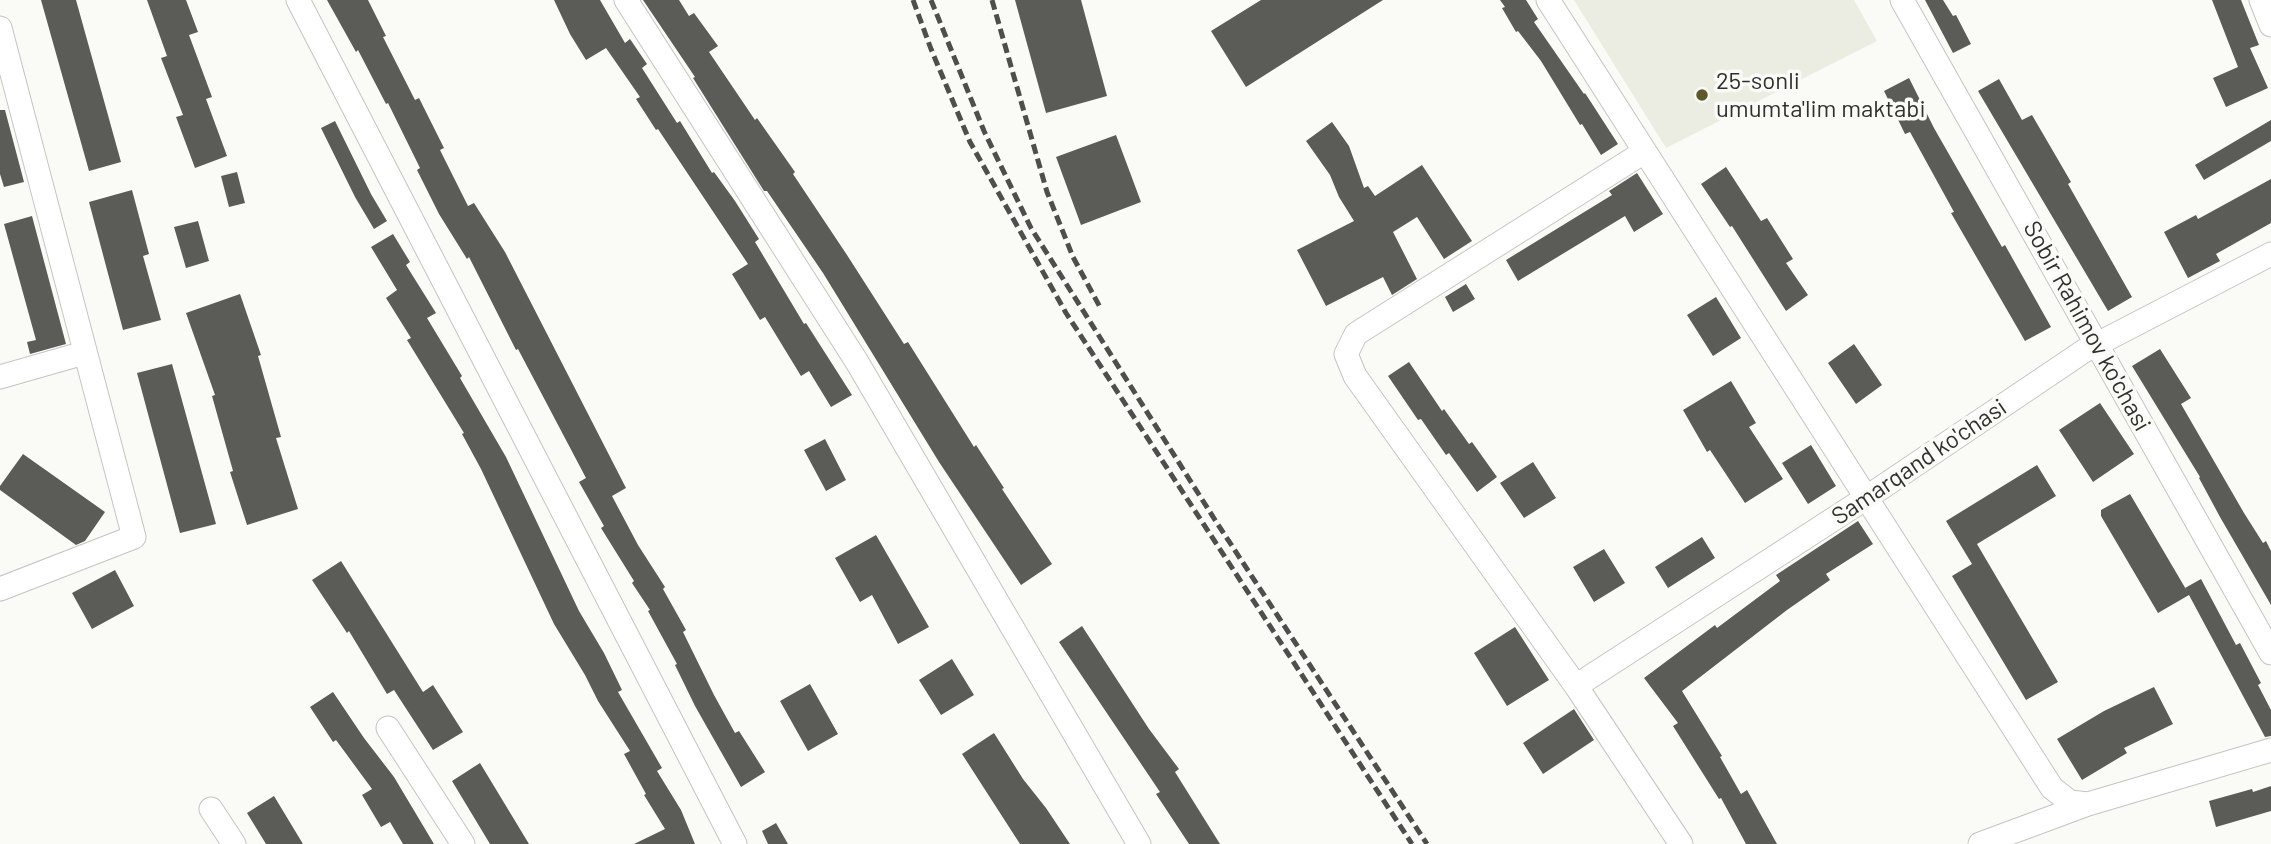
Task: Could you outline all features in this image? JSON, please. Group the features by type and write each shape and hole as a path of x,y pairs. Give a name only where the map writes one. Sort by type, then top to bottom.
{"street":[{"path":"298,0 735,844"},
{"path":"626,0 857,362 1139,844"},
{"path":"1548,0 2052,789 2070,802 2088,804"},
{"name":"Sobir Rahimov ko'chasi","path":"1902,0 2271,653"},
{"path":"2260,0 2271,25"},
{"path":"0,28 134,537 0,589"},
{"path":"1644,152 1356,334 1346,354 1355,376 1576,685 1681,844"},
{"name":"Samarqand ko'chasi","path":"1576,685 1866,498 2084,351 2271,254"},
{"path":"0,377 84,353"},
{"path":"388,728 463,844"},
{"path":"1980,844 2088,804 2271,750"},
{"path":"211,809 234,844"}],"shaded area":[{"name":"25-sonli umumta'lim maktabi","path":"1574,0 1854,0 1877,41 1666,148"}],"building":[{"path":"41,0 76,0 121,162 89,171"},
{"path":"147,0 186,0 198,32 189,35 212,97 206,99 227,156 195,168 176,117 183,115 161,58 167,56"},
{"path":"327,0 368,0 386,36 383,37 415,100 419,98 444,148 440,150 468,206 474,203 505,252 626,488 612,496 638,545 665,587 663,589 686,630 683,632 735,733 739,731 765,772 741,787 695,706 675,665 677,664 648,611 650,610 601,528 604,526 579,482 586,478 469,257 467,259 439,214 388,103 386,104 358,50 356,52"},
{"path":"554,0 600,0 625,43 630,39 647,64 642,68 677,123 680,121 712,173 714,172 735,201 759,239 755,242 804,324 806,323 852,395 831,407 809,371 801,376 765,317 760,320 732,274 748,264 658,129 656,130 636,99 640,97 606,48 586,60"},
{"path":"643,0 679,0 689,16 694,13 718,46 709,52 755,120 757,118 795,172 793,174 904,344 908,342 1052,564 1021,585 939,462 823,273 767,191 764,191 693,78 695,77"},
{"path":"1015,0 1081,0 1107,96 1046,113"},
{"path":"1261,0 1383,0 1246,87 1211,31"},
{"path":"1500,0 1526,0 1538,19 1534,22 1618,144 1601,155 1541,61 1518,31 1516,32"},
{"path":"1925,0 1943,0 1953,16 1956,15 1971,44 1953,53"},
{"path":"2212,0 2241,0 2259,45 2250,48 2268,88 2226,107 2213,78 2238,67"},
{"path":"1909,78 1934,128 2051,327 2025,341 1951,213 1954,212 1910,132 1905,134 1884,91"},
{"path":"1999,79 2022,120 2032,115 2132,297 2108,311 1978,91"},
{"path":"0,110 5,110 24,182 4,187 0,174"},
{"path":"2271,120 2271,141 2204,180 2195,165"},
{"path":"335,121 387,221 374,229 321,128"},
{"path":"1332,122 1349,146 1364,188 1368,186 1375,196 1422,165 1472,241 1444,259 1417,217 1393,232 1417,279 1392,295 1383,277 1326,306 1297,250 1354,221 1339,197 1330,175 1306,141"},
{"path":"1116,135 1141,202 1081,225 1056,157"},
{"path":"1726,167 1761,221 1767,218 1793,259 1786,263 1808,295 1786,311 1732,226 1730,227 1701,184"},
{"path":"237,172 245,203 229,207 221,176"},
{"path":"1637,173 1663,214 1634,232 1625,216 1518,281 1506,260 1612,195 1609,191"},
{"path":"2271,179 2271,223 2216,254 2220,261 2188,278 2164,232 2196,215 2198,219"},
{"path":"132,190 149,254 143,256 161,320 123,330 89,202"},
{"path":"32,216 66,344 30,354 27,342 36,340 4,224"},
{"path":"198,221 209,261 186,268 174,227"},
{"path":"393,234 410,262 406,265 436,313 427,318 506,457 579,611 622,690 618,692 662,768 657,771 681,810 695,844 634,844 665,829 644,795 646,794 624,754 630,751 554,624 462,434 464,433 407,340 411,338 386,298 397,290 371,247"},
{"path":"1466,284 1475,299 1453,312 1445,297"},
{"path":"240,294 261,355 258,356 281,437 276,438 298,509 247,525 230,472 233,471 212,396 215,395 186,313"},
{"path":"1716,297 1741,338 1713,356 1687,315"},
{"path":"1854,344 1882,385 1856,404 1828,363"},
{"path":"2160,349 2191,398 2181,404 2244,513 2271,551 2271,605 2200,477 2132,366"},
{"path":"1409,362 1442,411 1444,409 1469,444 1472,442 1497,477 1477,492 1449,453 1446,455 1421,419 1418,420 1388,376"},
{"path":"172,364 216,524 180,533 137,373"},
{"path":"1731,381 1756,423 1749,427 1783,479 1745,503 1710,450 1707,452 1683,410"},
{"path":"2100,403 2134,454 2093,482 2059,430"},
{"path":"825,439 846,480 826,491 804,450"},
{"path":"1811,445 1836,486 1808,504 1782,463"},
{"path":"23,454 105,512 85,541 76,545 0,490 0,486"},
{"path":"1533,462 1556,498 1524,518 1500,483"},
{"path":"2037,465 2056,496 1977,544 2058,682 2026,700 1952,576 1972,564 1946,521"},
{"path":"2130,494 2185,588 2201,579 2236,645 2240,643 2261,683 2258,685 2271,710 2271,736 2265,737 2189,595 2158,613 2101,516 2101,510"},
{"path":"1858,521 1873,544 1826,574 1830,580 1682,691 1722,756 1720,757 1741,794 1747,790 1777,844 1746,844 1721,798 1719,799 1673,726 1678,723 1644,678 1780,581 1776,575"},
{"path":"876,535 929,627 898,644 872,595 860,602 835,558"},
{"path":"1702,537 1715,558 1668,588 1655,567"},
{"path":"1604,549 1625,583 1594,602 1573,567"},
{"path":"341,561 423,692 433,685 463,732 433,750 394,690 387,694 349,631 347,633 312,580"},
{"path":"115,570 134,606 92,629 72,593"},
{"path":"1082,626 1149,729 1179,769 1175,772 1220,844 1189,844 1156,794 1160,792 1059,642"},
{"path":"1515,627 1549,680 1507,706 1474,653"},
{"path":"952,659 974,695 941,715 919,680"},
{"path":"810,684 838,734 808,751 780,701"},
{"path":"2154,687 2173,724 2124,748 2127,753 2082,780 2057,739 2104,711"},
{"path":"333,692 394,777 434,844 403,844 390,822 381,827 362,795 372,789 336,740 333,742 310,707"},
{"path":"1574,709 1594,740 1543,774 1523,743"},
{"path":"994,733 1070,844 1020,844 962,754"},
{"path":"480,763 529,844 490,844 452,781"},
{"path":"2271,786 2271,811 2216,827 2209,801"},
{"path":"274,796 303,844 266,844 247,813"},
{"path":"776,823 788,844 768,844 762,831"}],"railway":[{"path":"913,0 970,142 1066,313 1412,844"},
{"path":"931,0 984,131 1031,228 1215,520 1427,844"},
{"path":"992,0 1047,192 1073,257 1101,309"}],"place":[{"name":"25-sonli umumta'lim maktabi","path":"1702,95"}]}
